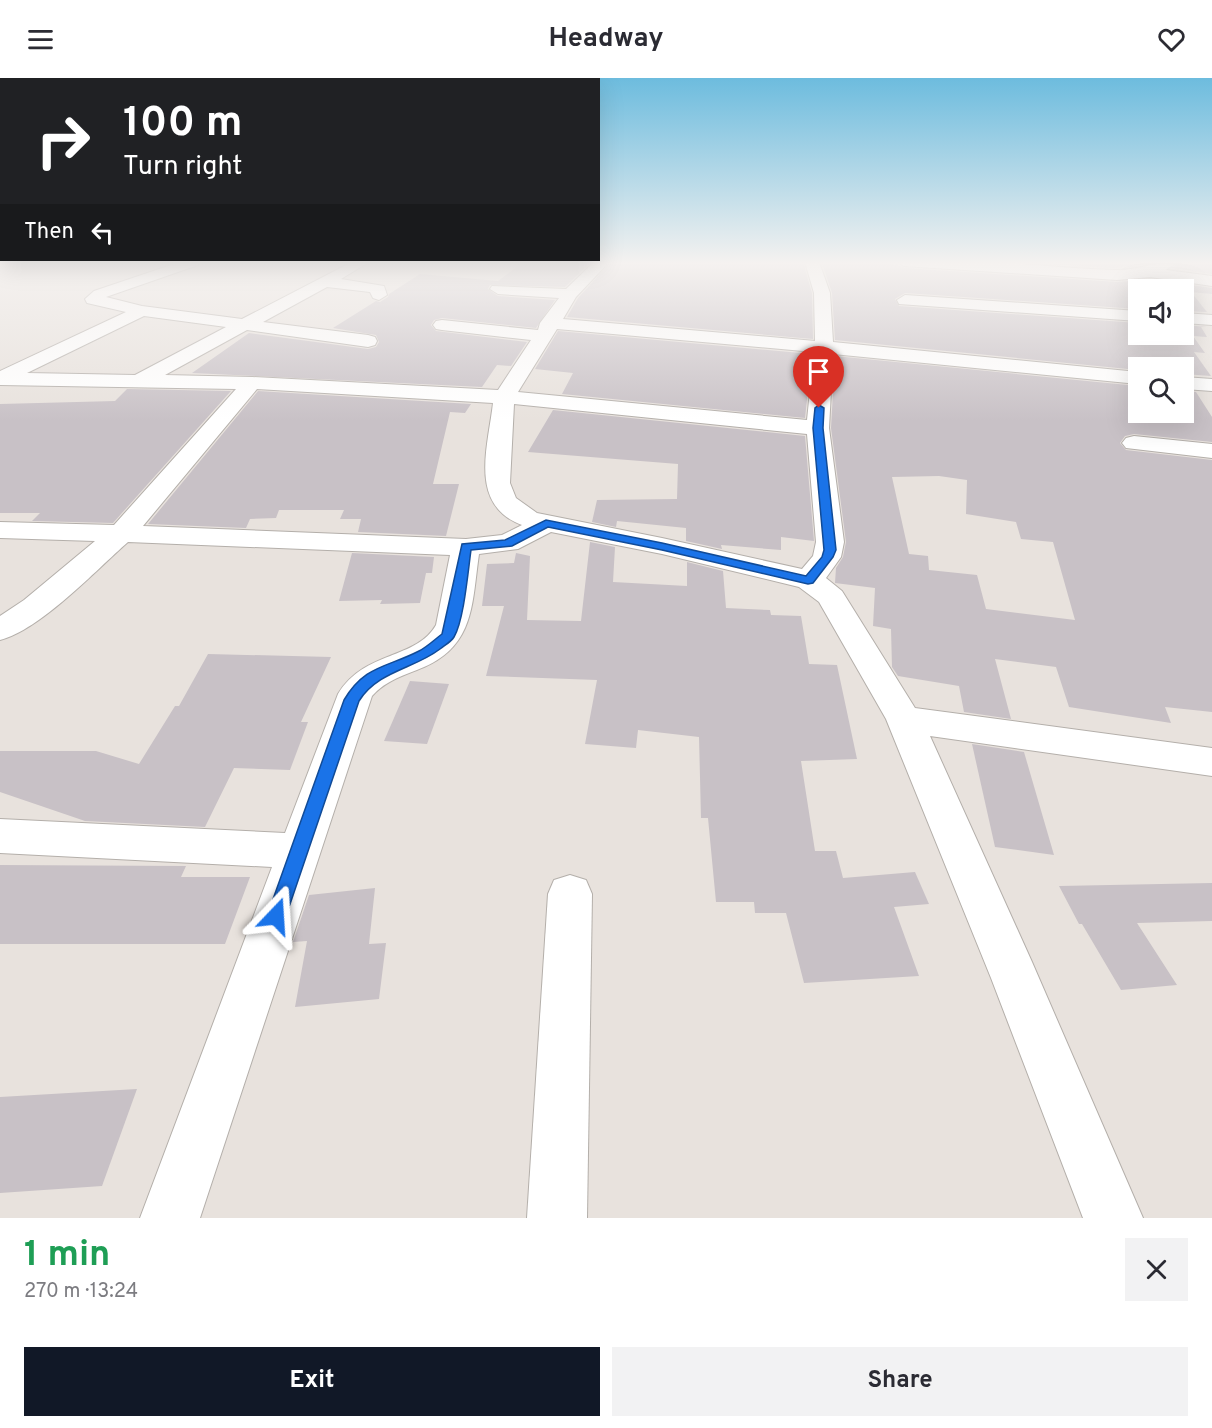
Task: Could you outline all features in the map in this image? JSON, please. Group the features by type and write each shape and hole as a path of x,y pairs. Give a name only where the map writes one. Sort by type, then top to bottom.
{"street":[{"path":"0,379 133,315"},
{"path":"176,315 369,341"},
{"path":"139,381 263,315"},
{"path":"555,315 504,397 496,471 499,492 514,511 528,519 662,546 808,580 831,597 904,719 1015,978 1113,1218"},
{"path":"808,580 830,550 818,428 824,315"},
{"path":"1194,319 1212,320"},
{"path":"442,325 545,329 824,347 1128,377"},
{"path":"0,379 252,383 504,397 818,428"},
{"path":"0,630 34,608 122,533 252,383"},
{"path":"1194,384 1212,386"},
{"path":"1134,443 1212,451"},
{"path":"0,530 466,547 508,543 546,524"},
{"path":"170,1218 352,700 362,685 375,675 425,654 448,636 466,547"},
{"path":"904,719 1212,762"},
{"path":"0,836 299,851"},
{"path":"557,1218 570,894"}],"building":[{"path":"353,315 545,315 536,328 442,318 434,320 431,325 436,331 527,342 511,366 497,365 482,387 192,373 249,333 368,349 376,347 379,342 376,335 333,328"},
{"path":"812,315 813,339 567,317"},
{"path":"833,315 1028,315 1128,322 1128,345 1194,345 1194,337 1205,353 1194,352 1211,376 1194,375 1194,357 1128,357 1128,369 835,340"},
{"path":"1194,326 1207,327 1201,327 1207,337 1194,336"},
{"path":"558,331 812,354 805,418 562,394 573,373 535,369"},
{"path":"835,356 1128,385 1128,423 1194,423 1194,392 1196,392 1212,417 1212,442 1134,434 1125,436 1120,443 1126,450 1212,460 1212,712 1165,707 1171,723 1069,707 1056,667 995,659 1011,719 964,712 959,686 898,676 892,667 891,629 873,626 875,588 835,583 836,568 843,557 846,542 831,428","holes":["939,476 967,480 966,514 1016,522 1021,539 1053,542 1075,620 986,609 977,575 929,570 928,556 909,554 892,477"]},
{"path":"127,389 231,391 113,523 32,521 40,513 0,513 0,404 115,401"},
{"path":"258,391 471,404 465,413 450,412 433,484 459,484 446,536 358,532 361,519 340,519 344,510 279,510 276,518 250,519 246,528 148,524"},
{"path":"553,410 805,436 814,541 781,537 781,550 721,545 722,549 686,541 686,528 617,521 616,527 592,522 597,500 677,499 678,464 528,452"},
{"path":"590,542 615,547 613,582 687,586 687,562 723,571 726,608 770,610 771,615 801,616 809,664 837,665 857,759 801,761 815,851 836,851 843,878 915,872 929,904 894,907 919,976 804,983 786,913 755,913 754,902 716,902 708,818 701,818 699,737 638,730 636,748 585,744 597,680 486,676 504,606 482,606 487,564 514,563 516,553 530,556 527,620 581,621"},
{"path":"352,553 434,557 432,573 426,573 420,603 380,604 382,600 339,601"},
{"path":"208,654 331,657 301,722 308,722 290,770 234,768 205,827 85,821 0,792 0,751 96,751 139,764 175,706 179,706"},
{"path":"410,681 449,684 427,744 384,741"},
{"path":"972,744 1024,752 1054,855 995,847"},
{"path":"0,865 186,866 181,877 250,877 225,944 0,944"},
{"path":"1212,883 1212,921 1137,923 1177,985 1121,990 1082,924 1079,924 1059,886"},
{"path":"375,888 369,944 386,943 379,999 295,1007 307,941 293,942 309,895"},
{"path":"137,1089 102,1186 0,1193 0,1097"}],"route":[{"path":"276,916 352,700 362,685 375,675 425,654 448,636 466,547 508,543 546,524 662,546 808,580 822,565 830,550 818,428 819,408"}]}
